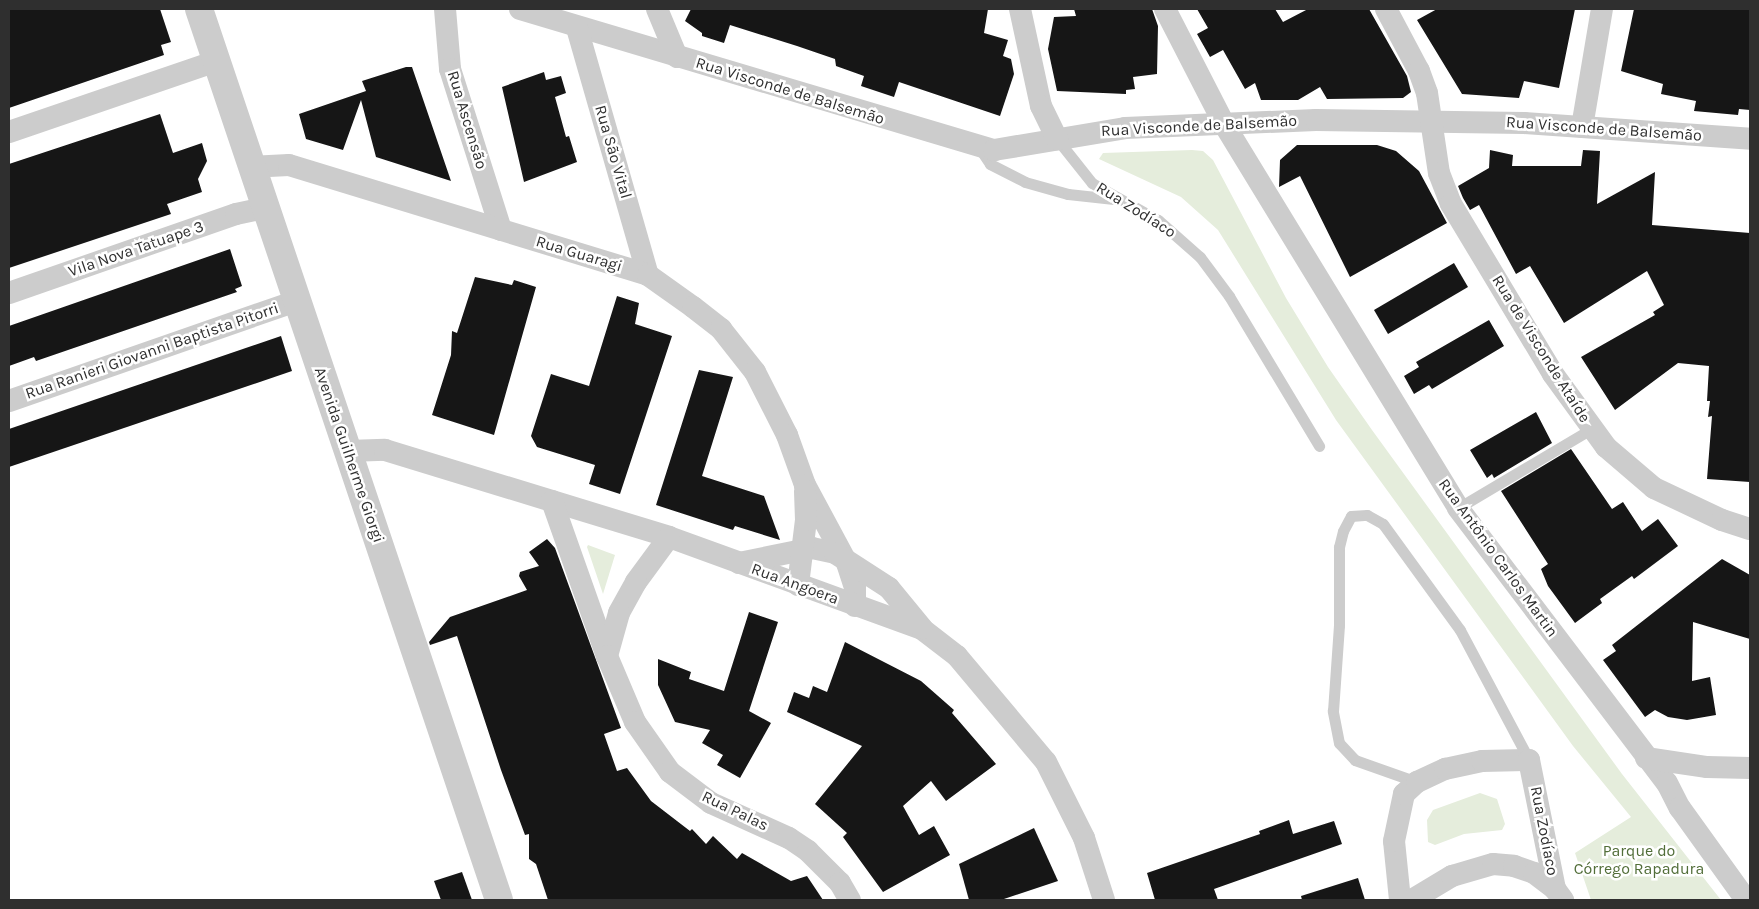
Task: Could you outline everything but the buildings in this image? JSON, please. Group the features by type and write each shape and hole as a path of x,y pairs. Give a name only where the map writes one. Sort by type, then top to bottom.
{"street":[{"name":"Avenida Guilherme Giorgi","path":"199,9 264,208 499,900"},
{"name":"Rua Ascensão","path":"446,9 450,69 502,230"},
{"name":"Rua Visconde de Balsemão","path":"520,9 577,28 979,148 1009,149 1057,138 1125,128 1316,120 1582,127 1750,139"},
{"path":"657,9 677,57"},
{"name":"Rua Zodíaco","path":"1020,9 1041,106 1057,138"},
{"name":"Rua Antônio Carlos Martin","path":"1166,9 1224,124 1458,508 1646,758 1667,783 1680,808 1746,900"},
{"name":"Rua de Visconde Ataíde","path":"1386,9 1419,71 1432,122 1439,173 1451,204 1553,374 1591,429 1606,447 1654,488 1705,513 1750,529"},
{"path":"1582,127 1602,9"},
{"name":"Rua São Vital","path":"577,28 648,275"},
{"path":"9,132 216,61"},
{"name":"Rua Guaragi","path":"251,167 289,165 648,275 721,330 755,372 788,435 805,485 845,558 852,576 855,606"},
{"name":"Vila Nova Tatuape 3","path":"9,293 236,214 264,208"},
{"name":"Rua Ranieri Giovanni Baptista Pitorri","path":"9,401 296,301"},
{"name":"Rua Angoera","path":"348,451 385,450 669,537 922,629 957,656 1046,762 1084,838 1104,900"},
{"name":"Rua Guaragi","path":"798,585 807,505 805,485"},
{"name":"Rua Palas","path":"552,501 607,656 642,736 670,772 711,803 766,826 808,851 840,883 850,900"},
{"path":"607,656 619,613 636,582 669,537"},
{"path":"739,563 802,548 819,549 845,558 889,588 922,629"},
{"path":"1646,758 1707,767 1750,768"},
{"path":"1400,900 1394,840 1397,816 1404,794 1417,782 1446,769 1482,761 1529,760"},
{"name":"Rua Zodíaco","path":"1529,760 1559,894"},
{"path":"1412,900 1452,876 1493,864 1514,866 1534,874 1559,894"}],"lane":[{"name":"Rua Zodíaco","path":"1057,138 1083,175 1116,199 1158,220 1200,257 1228,296 1320,446"},
{"path":"979,148 990,164 1024,182 1068,194 1116,199"},
{"path":"1458,508 1591,429"},
{"path":"1417,782 1355,760 1339,743 1333,711 1339,625 1339,548 1342,530 1351,516 1367,515 1383,524 1460,630 1529,760"}],"green space":[{"name":"Parque do Córrego Rapadura","path":"1203,151 1213,160 1286,298 1328,367 1372,430 1622,774 1721,900 1591,900 1575,853 1631,817 1573,746 1336,420 1218,230 1181,197 1099,159 1103,153"},
{"path":"588,545 615,555 603,594 587,547"},
{"path":"1480,793 1497,799 1505,824 1502,830 1464,834 1435,845 1428,842 1427,820 1433,810"}]}
